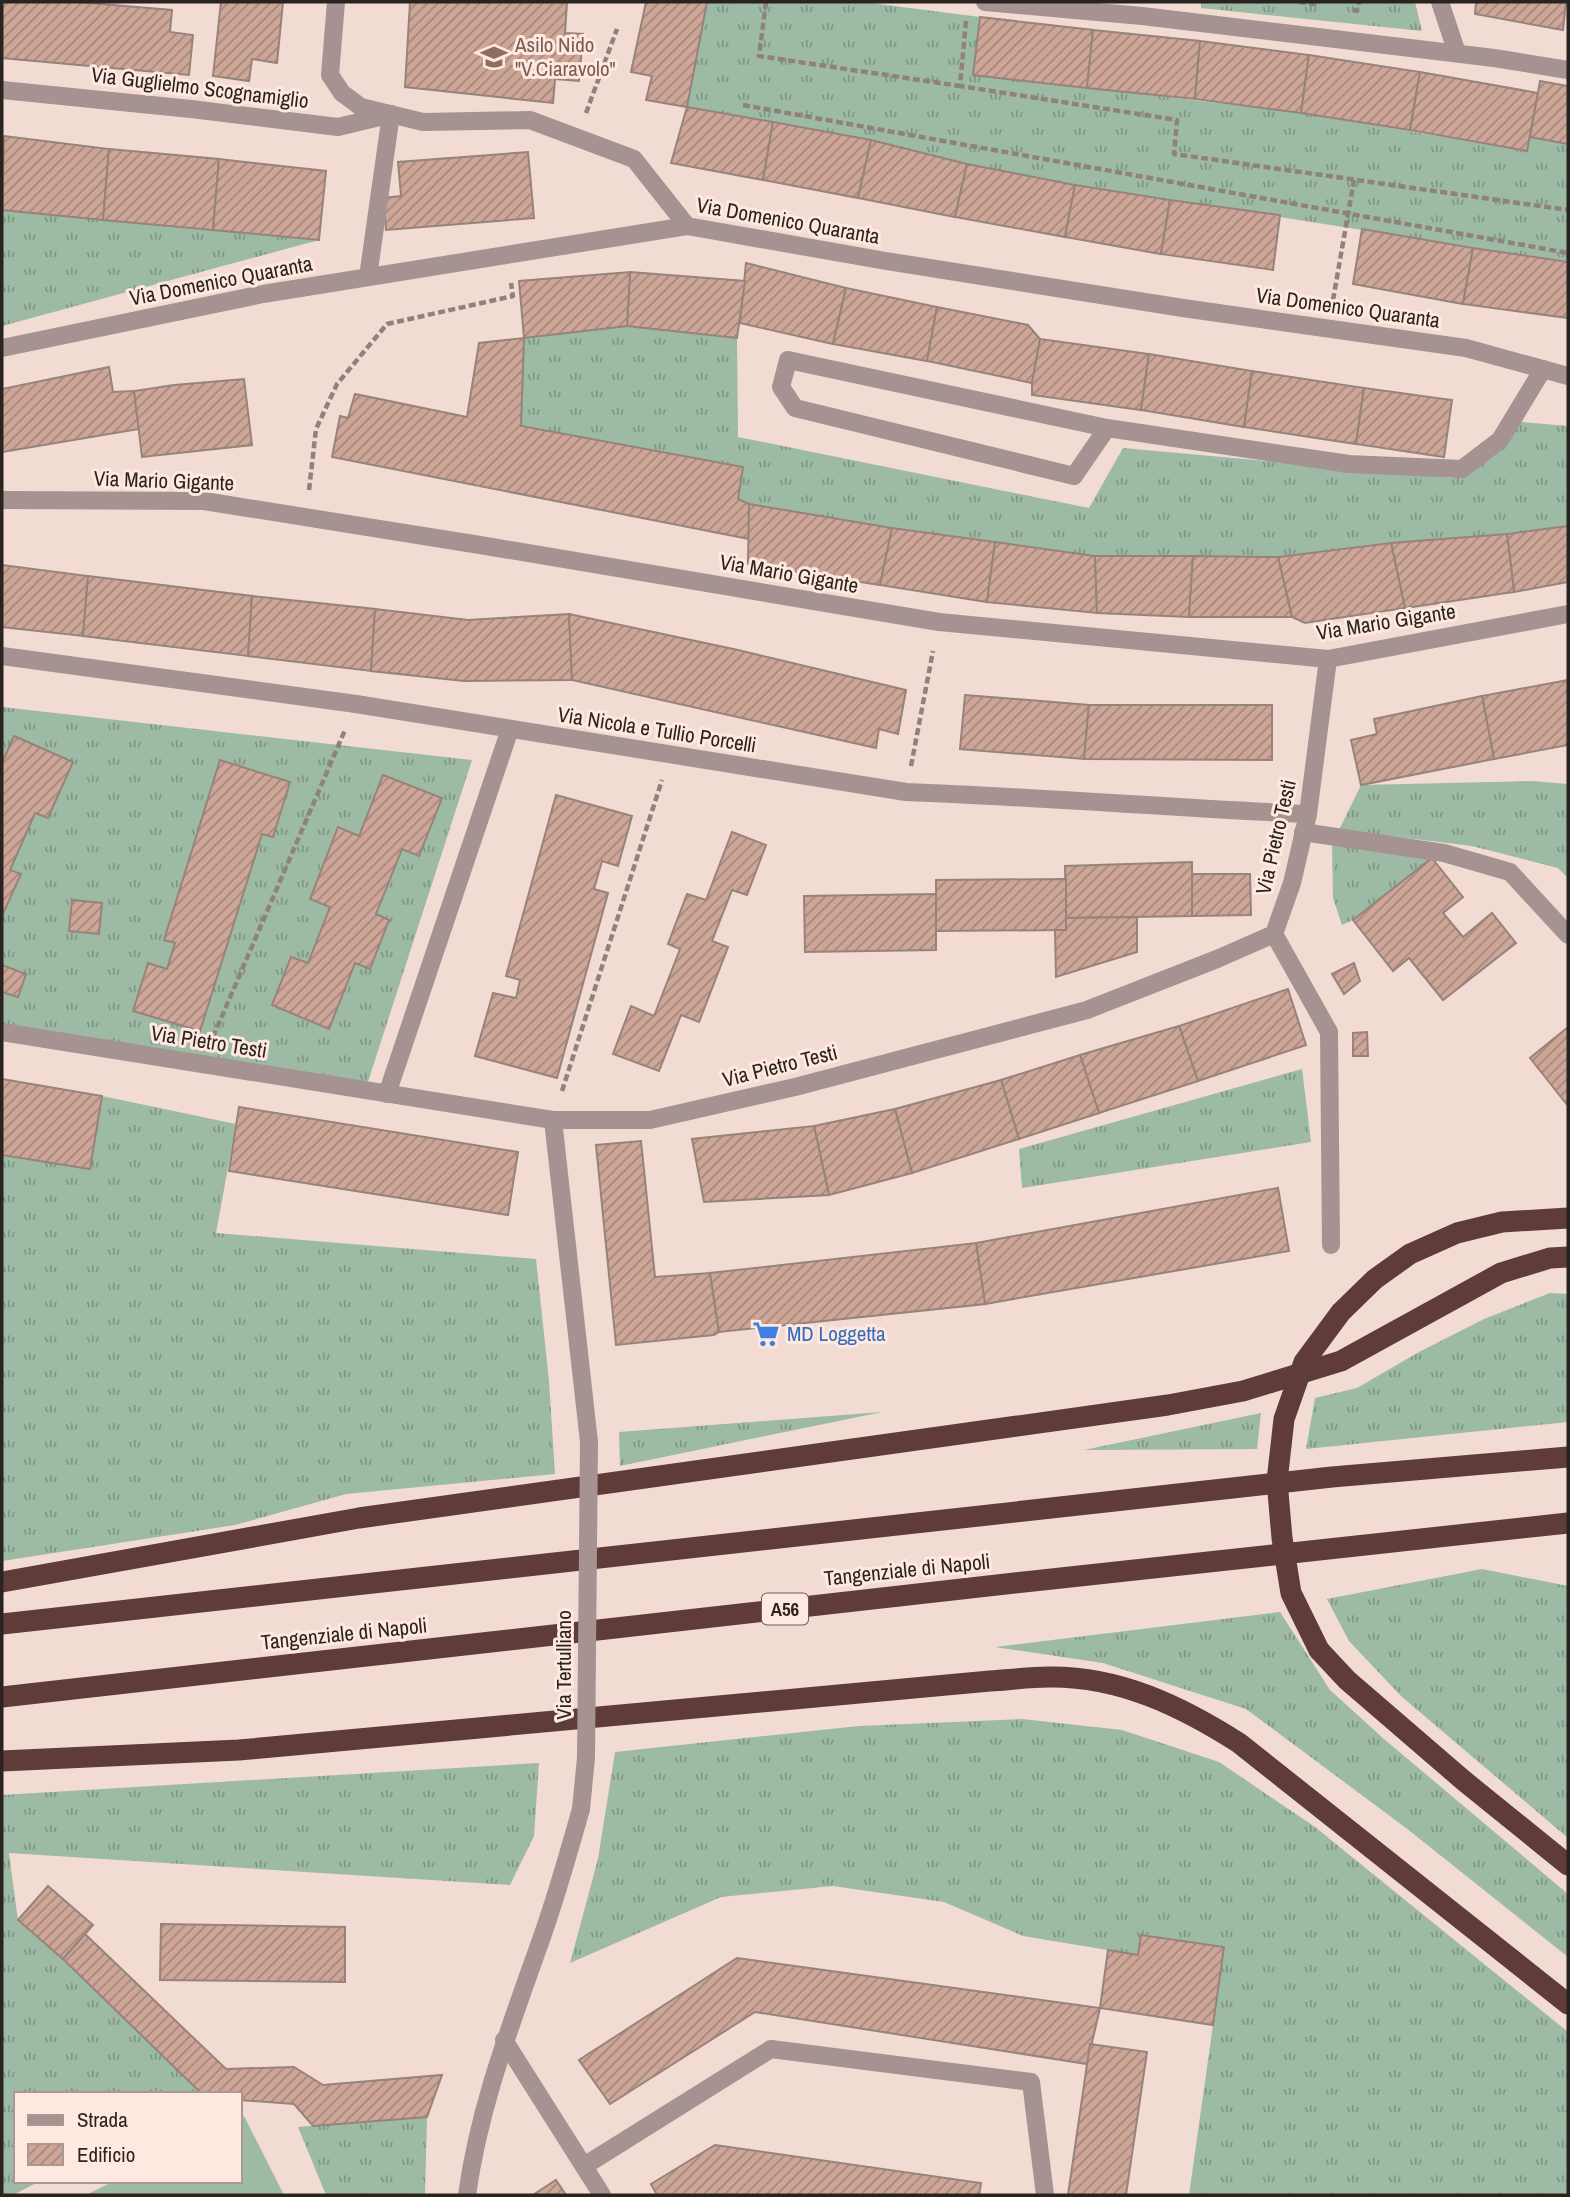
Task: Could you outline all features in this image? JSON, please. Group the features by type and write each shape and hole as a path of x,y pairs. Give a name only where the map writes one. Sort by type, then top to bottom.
{"highway":[{"path":"1568,1218 1502,1222 1457,1233 1410,1254 1375,1279 1342,1312 1304,1362 1284,1419 1277,1481 1282,1538 1291,1592 1319,1650 1347,1680 1463,1780 1568,1865"},
{"path":"2,1582 359,1518 1168,1405 1243,1391 1341,1361 1501,1273 1550,1258 1568,1257"},
{"path":"2,1623 1332,1477 1568,1457"},
{"name":"Tangenziale di Napoli","path":"2,1697 1568,1523"},
{"path":"2,1761 239,1750 990,1681 1050,1677 1097,1681 1133,1689 1167,1703 1203,1720 1239,1743 1568,2004"}],"street":[{"path":"336,2 330,75 342,93 361,107 423,122 530,120 634,159 687,226"},
{"path":"985,2 1142,16 1457,53 1568,71"},
{"path":"1440,2 1457,53"},
{"name":"Via Guglielmo Scognamiglio","path":"2,90 338,127 391,114"},
{"path":"368,277 391,114"},
{"name":"Via Domenico Quaranta","path":"2,348 263,293 687,226 1183,308 1466,348 1568,376"},
{"path":"1107,428 1074,476 795,408 781,387 788,360 1107,428 1349,464 1462,469 1500,440 1543,369"},
{"name":"Via Mario Gigante","path":"2,500 204,501 939,622 1328,659 1568,614"},
{"name":"Via Nicola e Tullio Porcelli","path":"2,656 356,704 906,792 1308,814"},
{"name":"Via Pietro Testi","path":"2,1032 553,1120 650,1120 795,1087 1087,1010 1274,934 1292,883 1308,814 1328,659"},
{"path":"387,1094 510,729"},
{"path":"1303,832 1444,853 1510,872 1568,935"},
{"path":"1274,934 1329,1032 1331,1245"},
{"name":"Via Tertulliano","path":"467,2195 472,2157 504,2040 563,1874 581,1809 586,1758 589,1443 553,1120"},
{"path":"504,2040 602,2195"},
{"path":"584,2166 771,2049 1031,2082 1045,2195"}],"path":[{"path":"766,2 759,56 1177,120 1174,154 1568,210"},
{"path":"1299,2 1322,5"},
{"path":"1345,9 1357,11 1359,2"},
{"path":"960,86 967,14"},
{"path":"577,138 617,29"},
{"path":"743,104 1568,253"},
{"path":"1328,328 1353,180"},
{"path":"306,518 316,429 337,384 387,324 513,296"},
{"path":"906,792 939,622"},
{"path":"202,1064 356,704"},
{"path":"553,1120 670,756"}],"green space":[{"path":"707,2 863,2 980,17 973,74 1301,113 1527,151 1530,137 1568,144 1568,262 1075,185 967,164 871,140 687,107"},
{"path":"1201,2 1415,2 1422,31 1201,8"},
{"path":"2,210 319,240 2,326"},
{"path":"627,326 737,338 738,437 1089,508 1123,448 1453,478 1511,421 1568,426 1568,526 1278,557 1095,556 892,528 749,504 738,499 743,467 521,426 524,338"},
{"path":"2,707 472,760 365,1091 2,1032 2,992 18,997 26,974 2,965 2,916 20,874 10,870 35,813 49,818 73,762 14,736 2,763","holes":["220,761 290,783 273,837 262,834 200,1031 133,1011 148,963 167,969 175,943 164,939","383,775 441,798 402,849 376,914 389,920 370,968 355,963 329,1028 272,1005 291,957 308,963 330,907 311,899 339,828 359,836"]},
{"path":"1532,781 1568,784 1568,878 1558,868 1472,846 1339,830 1361,785"},
{"path":"1332,843 1432,858 1353,920 1342,925 1333,898"},
{"path":"1302,1069 1311,1142 1022,1188 1019,1149"},
{"path":"102,1096 236,1124 216,1233 536,1259 549,1381 555,1474 346,1494 235,1525 2,1561 2,1155 90,1169"},
{"path":"1550,1293 1568,1294 1568,1422 1306,1449 1315,1398 1357,1388 1484,1319"},
{"path":"882,1412 620,1466 619,1432"},
{"path":"1261,1413 1257,1449 1084,1450"},
{"path":"1482,1569 1568,1586 1568,1838 1401,1696 1349,1641 1327,1599"},
{"path":"1280,1612 1330,1690 1568,1894 1568,1957 1406,1828 1246,1709 1103,1663 995,1647"},
{"path":"1022,1719 1122,1730 1219,1762 1315,1827 1568,2032 1568,2195 1189,2195 1224,1947 1141,1935 1138,1955 1023,1936 944,1902 833,1886 721,1897 570,1963 598,1859 615,1752 859,1726"},
{"path":"539,1763 534,1836 510,1885 9,1853 18,1921 63,1959 200,2092 14,2092 14,2183 36,2183 13,2195 2,2195 2,1795"},
{"path":"244,2116 284,2195 86,2195 110,2183 242,2183"},
{"path":"427,2117 425,2195 326,2195 298,2127"}],"building":[{"path":"2,2 77,2 172,10 170,32 193,35 189,75 2,58"},
{"path":"221,2 283,2 277,63 252,59 249,81 213,76"},
{"name":"Asilo Nido \"V.Ciaravolo\"","path":"410,2 567,2 565,33 583,34 579,81 555,79 553,103 405,87"},
{"path":"646,2 707,2 687,107 646,100 652,76 631,72"},
{"path":"1476,2 1566,2 1563,30 1475,14"},
{"path":"980,17 1093,30 1087,88 973,75"},
{"path":"1093,30 1200,41 1195,99 1087,88"},
{"path":"1200,41 1309,55 1301,113 1195,99"},
{"path":"1309,55 1420,72 1410,130 1301,113"},
{"path":"1420,72 1538,93 1527,151 1410,130"},
{"path":"1540,81 1568,86 1568,144 1530,137"},
{"path":"687,107 773,122 763,180 671,163"},
{"path":"773,122 871,140 858,198 763,180"},
{"path":"4,136 109,149 103,220 2,210"},
{"path":"871,140 967,164 955,217 858,198"},
{"path":"109,149 219,159 213,230 103,220"},
{"path":"528,152 534,218 386,230 383,198 401,196 398,162"},
{"path":"219,159 326,171 319,240 213,230"},
{"path":"967,164 1075,185 1065,237 955,217"},
{"path":"1075,185 1170,200 1161,254 1065,237"},
{"path":"1170,200 1280,215 1273,270 1161,254"},
{"path":"1362,229 1473,248 1463,304 1353,284"},
{"path":"1473,248 1568,262 1568,318 1463,304"},
{"path":"746,263 846,288 833,344 740,323"},
{"path":"630,272 745,281 737,338 627,326"},
{"path":"630,272 627,326 524,338 519,281"},
{"path":"846,288 937,307 927,361 833,344"},
{"path":"937,307 1028,325 1040,339 1032,383 927,361"},
{"path":"524,338 521,426 743,467 738,499 749,504 749,539 332,457 340,416 348,418 355,394 467,417 479,343"},
{"path":"1040,339 1149,354 1141,410 1032,395"},
{"path":"1149,354 1252,371 1244,427 1141,410"},
{"path":"109,367 113,392 134,391 139,429 2,452 2,389"},
{"path":"1252,371 1364,388 1356,444 1244,427"},
{"path":"244,379 252,445 142,457 134,391"},
{"path":"1364,388 1452,400 1444,457 1356,444"},
{"path":"749,504 892,528 880,585 748,564"},
{"path":"1568,526 1568,582 1514,592 1507,534"},
{"path":"892,528 995,542 987,602 880,585"},
{"path":"1507,534 1514,592 1405,608 1391,543"},
{"path":"995,542 1095,556 1097,613 987,602"},
{"path":"1391,543 1405,608 1305,623 1292,617 1278,557"},
{"path":"1095,556 1193,556 1189,617 1097,613"},
{"path":"1193,556 1278,557 1292,617 1189,617"},
{"path":"2,565 88,576 83,636 2,627"},
{"path":"88,576 252,596 248,656 83,636"},
{"path":"252,596 375,609 371,671 248,656"},
{"path":"375,609 468,620 569,614 572,680 464,681 371,671"},
{"path":"569,614 906,690 898,734 879,729 876,748 572,680"},
{"path":"1568,680 1568,745 1494,759 1482,696"},
{"path":"965,695 1089,705 1084,759 960,749"},
{"path":"1482,696 1494,759 1361,785 1351,740 1377,734 1374,719"},
{"path":"1089,705 1272,705 1272,760 1084,759"},
{"path":"14,736 73,762 48,818 35,813 10,870 21,874 2,916 2,763"},
{"path":"220,760 290,782 273,837 262,834 200,1031 133,1011 148,963 167,969 175,943 164,940"},
{"path":"383,775 442,798 419,856 402,849 376,914 389,920 370,969 355,963 329,1029 272,1005 291,957 308,963 330,907 310,899 338,827 359,836"},
{"path":"556,795 632,816 618,866 602,861 594,889 608,893 557,1078 475,1056 493,993 516,998 520,980 506,976"},
{"path":"732,832 766,845 747,895 732,890 712,941 728,947 699,1022 681,1015 659,1071 613,1054 631,1006 654,1016 680,949 668,944 687,894 706,900"},
{"path":"1432,858 1463,897 1443,913 1463,937 1492,913 1516,943 1443,1000 1409,958 1393,971 1353,920"},
{"path":"1192,862 1192,916 1066,918 1065,866"},
{"path":"1192,874 1250,874 1251,915 1192,916"},
{"path":"1066,879 1066,930 936,931 936,880"},
{"path":"936,894 936,950 805,952 804,896"},
{"path":"72,900 102,903 99,934 69,931"},
{"path":"1137,917 1137,952 1056,977 1055,930 1066,930 1066,918"},
{"path":"1354,963 1360,981 1344,994 1332,974"},
{"path":"2,965 26,974 18,997 2,992"},
{"path":"1288,989 1306,1045 1198,1081 1179,1026"},
{"path":"1179,1026 1198,1081 1099,1113 1080,1055"},
{"path":"1568,1027 1568,1106 1530,1058"},
{"path":"1367,1032 1368,1056 1353,1056 1353,1033"},
{"path":"1080,1055 1099,1113 1019,1139 1001,1080"},
{"path":"2,1079 102,1096 90,1169 2,1155"},
{"path":"1001,1080 1019,1139 912,1173 895,1109"},
{"path":"239,1107 518,1152 508,1215 229,1171"},
{"path":"895,1109 912,1173 829,1195 814,1126"},
{"path":"814,1126 829,1195 704,1202 692,1139"},
{"path":"641,1141 655,1277 710,1273 719,1332 714,1335 616,1345 596,1145"},
{"path":"1278,1188 1289,1251 985,1304 976,1243"},
{"path":"976,1243 985,1304 719,1332 710,1273"},
{"path":"48,1886 93,1925 63,1959 18,1920"},
{"path":"161,1924 345,1927 345,1982 160,1980"},
{"path":"85,1934 226,2069 294,2067 323,2085 442,2075 427,2117 313,2126 294,2104 242,2100 242,2092 200,2092 63,1959"},
{"path":"1141,1935 1224,1947 1213,2025 1100,2008 1108,1950 1138,1955"},
{"path":"737,1958 1100,2008 1087,2064 755,2012 610,2104 579,2060"},
{"path":"1090,2044 1147,2052 1126,2195 1068,2195"},
{"path":"715,2145 981,2183 979,2195 657,2195 651,2184"},
{"path":"556,2180 566,2195 533,2195"}],"place":[{"name":"Asilo Nido \"V.Ciaravolo\"","path":"494,57"},
{"name":"MD Loggetta","path":"766,1334"}]}
